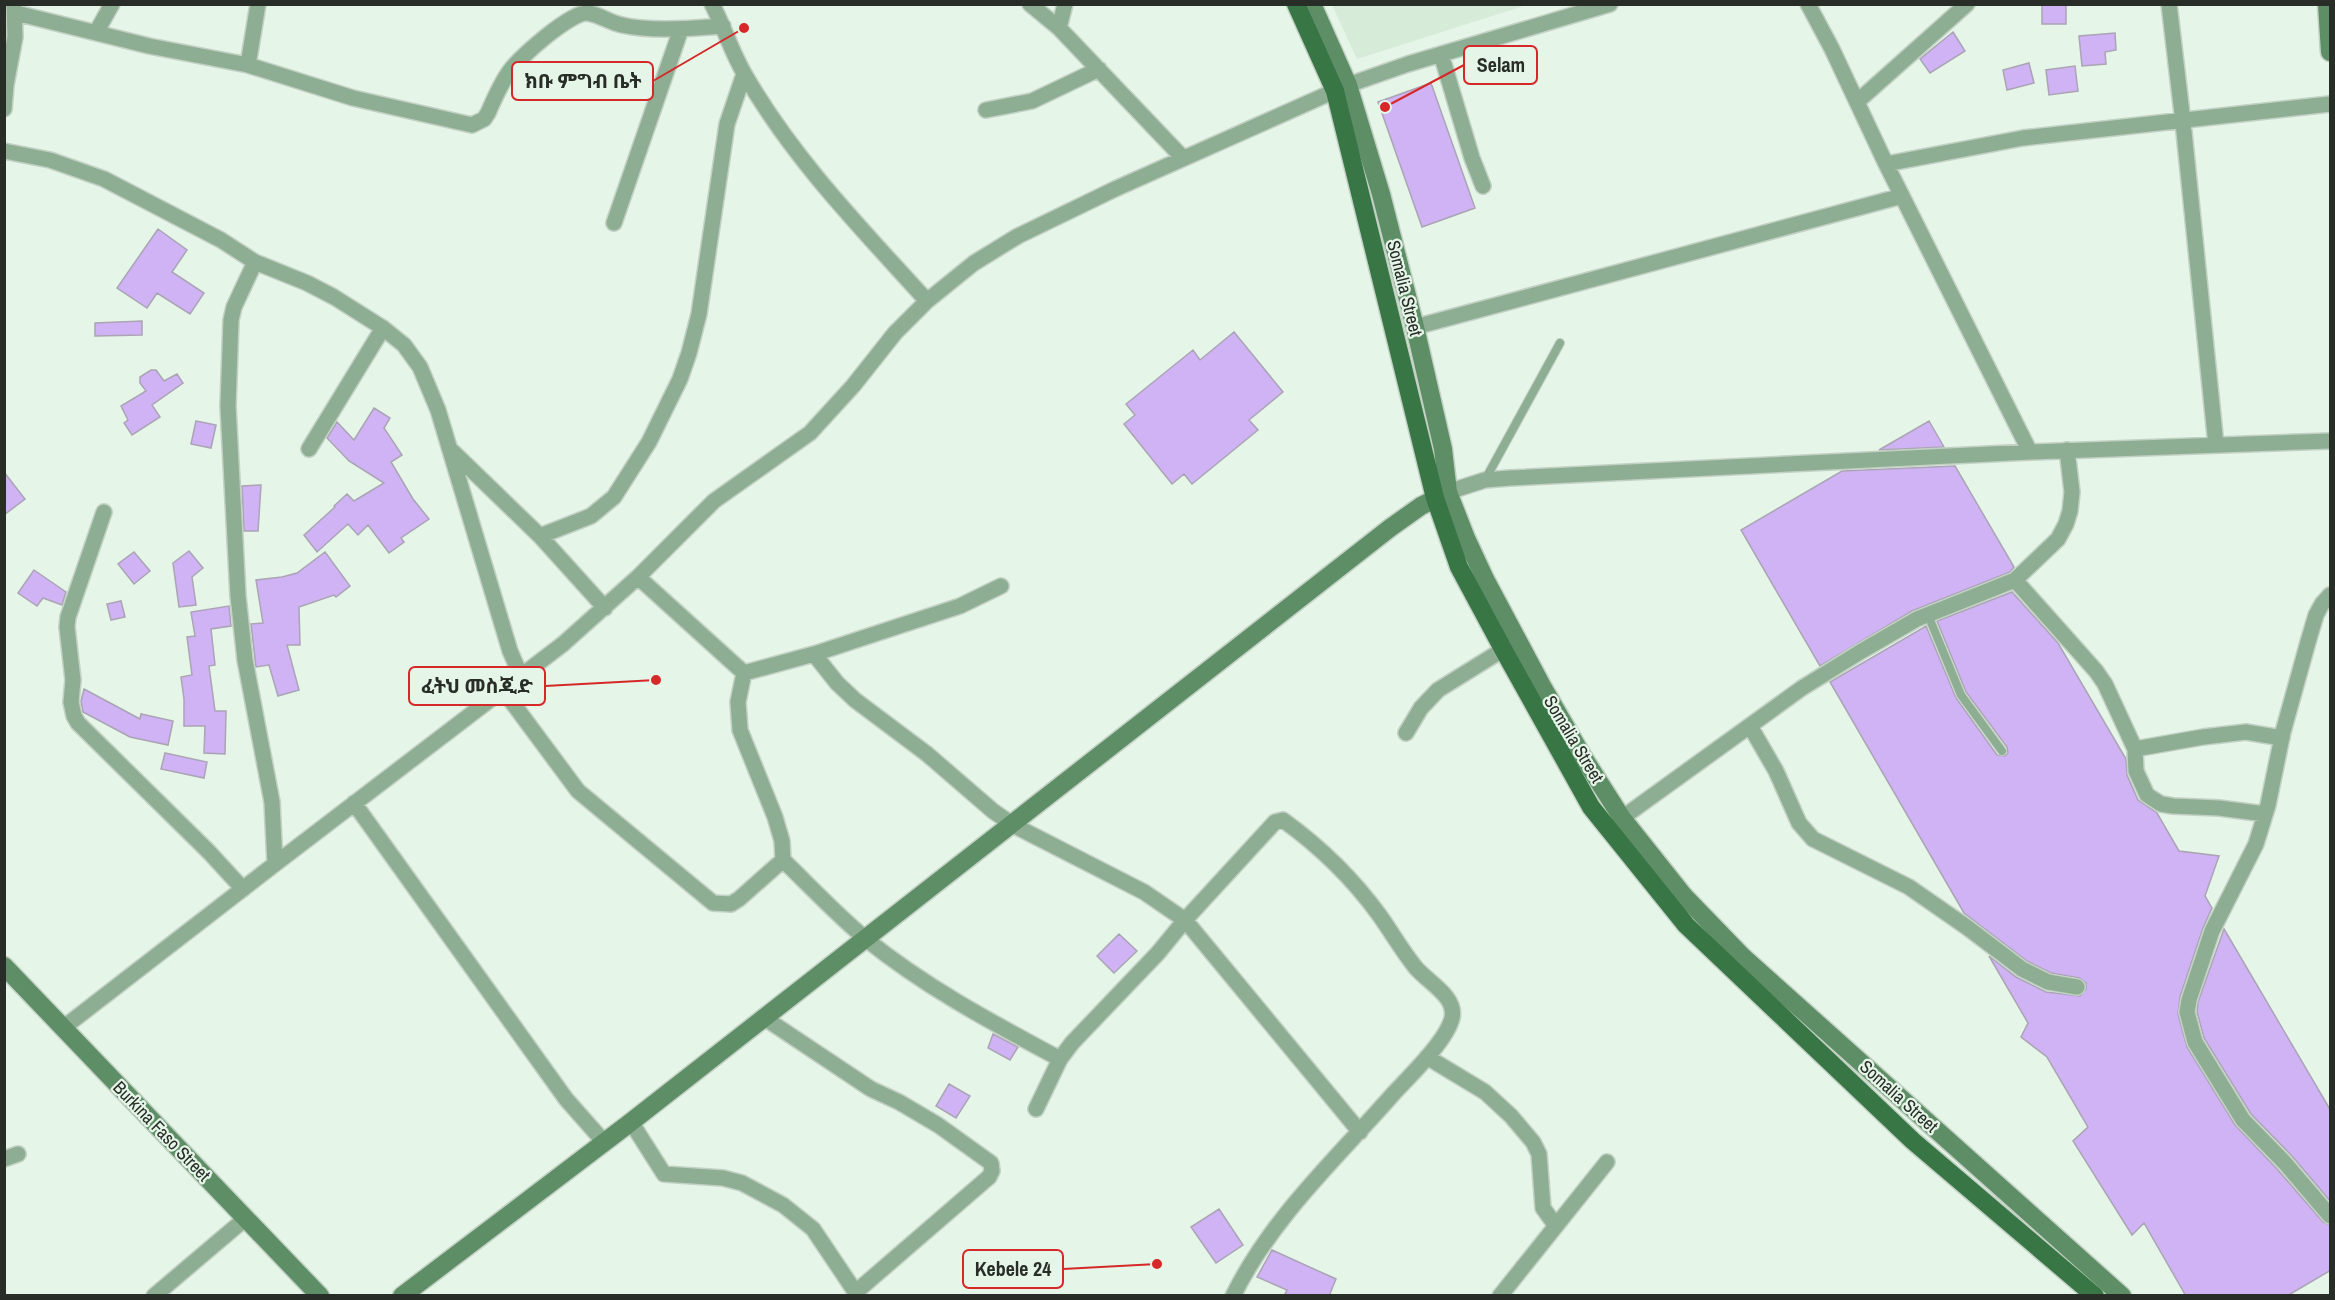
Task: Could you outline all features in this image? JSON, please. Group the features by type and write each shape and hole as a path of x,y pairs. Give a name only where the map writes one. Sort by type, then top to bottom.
{"main road":[{"path":"1296,4 1342,88 1459,567 1510,645 1591,807 1686,925 1913,1141 2095,1296"},
{"name":"Somalia Street","path":"1312,4 1381,194 1416,327 1443,449 1442,495"},
{"path":"2327,4 2331,52"},
{"path":"402,1296 631,1122 1390,528 1442,495"},
{"name":"Somalia Street","path":"1510,645 1622,818 1684,896 1743,957 2122,1296"},
{"name":"Burkina Faso Street","path":"4,966 320,1296"}],"street":[{"path":"97,31 112,4"},
{"path":"248,65 258,4"},
{"path":"712,4 744,74 776,123 820,183 927,301"},
{"path":"1030,4 1059,28 1184,158"},
{"path":"1059,28 1065,4"},
{"path":"63,1029 503,690 605,608 720,496 810,433 895,333 927,301 974,263 1018,236 1184,158 1342,88 1441,54 1610,4"},
{"path":"1808,4 2030,452"},
{"path":"1858,101 1967,4"},
{"path":"2169,4 2216,445"},
{"path":"5,109 6,85 12,59 15,9 149,46 248,65 352,99 472,125 484,119 509,72 522,57 571,17 588,13 622,26 681,29 723,26"},
{"path":"614,224 681,29"},
{"path":"1441,54 1472,158 1483,186"},
{"path":"986,110 1032,101 1099,69"},
{"path":"540,536 591,516 614,497 649,442 680,379 691,346 707,264 727,124 744,74"},
{"path":"1886,164 2023,138 2331,104"},
{"path":"4,151 50,160 104,179 221,240 255,262 307,283 383,328 404,345 428,383 451,450 485,573 510,651 521,676"},
{"path":"1416,327 1902,196"},
{"path":"255,262 234,307 231,320 228,406 238,596 245,660 272,802 275,864"},
{"path":"309,449 383,328"},
{"path":"1442,495 1485,480 2067,450 2331,441"},
{"path":"451,450 540,536 605,608"},
{"path":"1622,818 1802,688 1879,640 1928,615 2015,580 2058,539 2066,524 2072,492 2067,450"},
{"path":"104,512 68,617 67,627 74,680 71,702 74,716 243,889"},
{"path":"638,577 744,673"},
{"path":"2015,580 2096,671 2114,702 2135,749 2136,771 2147,795 2154,800 2173,806 2219,808 2265,814"},
{"path":"744,673 814,654 960,606 1001,586"},
{"path":"2331,595 2316,615 2256,844 2212,931 2187,1012 2195,1042 2243,1120 2260,1140 2285,1162 2331,1216"},
{"path":"1406,733 1430,697 1510,645"},
{"path":"814,654 837,683 855,700 927,754 993,811 1013,825 1144,892 1185,920 1360,1132"},
{"path":"744,673 738,702 740,730 775,817 782,841 783,860 865,939 940,992 1060,1059"},
{"path":"503,690 578,791 713,903 730,904 739,899 783,860"},
{"path":"1750,726 1776,771 1799,823 1814,838 1909,887 1968,927 2022,969 2048,982 2078,987"},
{"path":"2135,749 2246,732 2282,738"},
{"path":"354,803 566,1099 604,1142"},
{"path":"1036,1109 1060,1059 1275,822 1283,820 1318,849 1352,883 1379,915 1418,970 1449,1001 1453,1012 1452,1019 1443,1036 1427,1057 1293,1204 1252,1260 1233,1296"},
{"path":"631,1122 661,1172 666,1175 723,1178 742,1183 801,1217 820,1238 857,1293 989,1177 992,1171 991,1163 938,1125 899,1102 871,1089 763,1017"},
{"path":"1427,1057 1485,1092 1511,1116 1533,1142 1539,1154 1543,1208 1556,1226"},
{"path":"1500,1296 1607,1162"},
{"path":"154,1296 246,1218"}],"lane":[{"path":"1485,480 1560,343"},
{"path":"1928,615 1961,695 2002,752"}],"shaded area":[{"path":"1332,5 1527,5 1357,59"}],"building":[{"path":"2042,4 2066,4 2066,24 2042,24"},
{"path":"1953,32 1965,51 1930,73 1920,59"},
{"path":"2115,33 2116,50 2105,52 2106,64 2082,66 2079,36"},
{"path":"2029,63 2034,83 2007,90 2003,70"},
{"path":"2075,66 2078,91 2049,95 2046,70"},
{"path":"1431,83 1475,208 1422,227 1378,102"},
{"path":"158,229 187,250 172,272 204,293 190,314 157,293 147,308 117,288"},
{"path":"142,321 142,335 95,336 95,323"},
{"path":"1234,332 1283,392 1249,420 1258,430 1192,484 1184,474 1172,484 1124,424 1135,415 1126,404 1193,350 1200,360"},
{"path":"151,370 156,370 164,381 177,374 183,383 152,405 160,417 132,435 124,423 128,420 121,406 146,391 140,383 140,377"},
{"path":"374,408 390,418 384,428 402,455 391,462 413,499 429,519 401,538 404,542 389,553 368,525 358,535 348,524 317,552 304,535 347,494 354,501 384,483 349,461 327,438 337,422 354,440"},
{"path":"196,421 216,425 211,448 191,444"},
{"path":"1929,421 1944,447 1879,450"},
{"path":"1955,466 2014,567 2010,572 1912,611 1820,666 1741,530 1842,471"},
{"path":"4,472 25,499 4,515"},
{"path":"261,485 258,531 244,531 242,486"},
{"path":"189,551 203,568 192,577 196,605 179,607 173,563"},
{"path":"134,552 150,571 134,584 118,564"},
{"path":"325,552 350,586 336,597 334,595 299,607 300,645 287,645 299,690 278,696 269,665 256,667 251,624 263,623 256,580 297,573"},
{"path":"34,570 66,592 62,605 43,598 37,606 18,593"},
{"path":"2012,592 2058,643 2126,759 2127,775 2138,800 2157,813 2179,851 2219,856 2205,896 2212,908 2180,997 2178,1014 2187,1047 2235,1125 2323,1222 2331,1226 2331,1270 2287,1296 2186,1296 2144,1223 2132,1235 2073,1141 2088,1127 2047,1057 2021,1037 2028,1023 1989,956 2016,977 2046,992 2080,996 2086,989 2086,983 2079,978 2051,973 2027,961 1964,913 1830,682 1926,626 1956,698 1997,755 2005,756 2008,753 2007,747 1966,692 1937,621"},
{"path":"121,601 125,617 111,620 107,604"},
{"path":"229,606 231,626 211,629 215,665 209,666 215,711 226,711 225,754 204,753 205,726 184,726 181,677 192,675 187,637 195,636 191,612"},
{"path":"84,689 140,719 141,714 173,721 168,745 130,737 83,712 81,701"},
{"path":"165,753 207,762 204,778 161,769"},
{"path":"2224,929 2331,1111 2331,1202 2292,1156 2251,1114 2204,1038 2197,1012 2198,1002"},
{"path":"1119,934 1137,951 1114,973 1097,956"},
{"path":"993,1034 1018,1047 1010,1060 988,1048"},
{"path":"949,1084 970,1096 956,1118 936,1106"},
{"path":"1219,1209 1243,1245 1216,1263 1191,1227"},
{"path":"1272,1250 1336,1279 1329,1296 1284,1296 1287,1290 1257,1277"}],"place":[{"name":"ክቡ ምግብ ቤት","path":"744,28"},
{"name":"Selam","path":"1385,107"},
{"name":"ፈትህ መስጂድ","path":"656,680"},
{"name":"Kebele 24","path":"1157,1264"}]}
